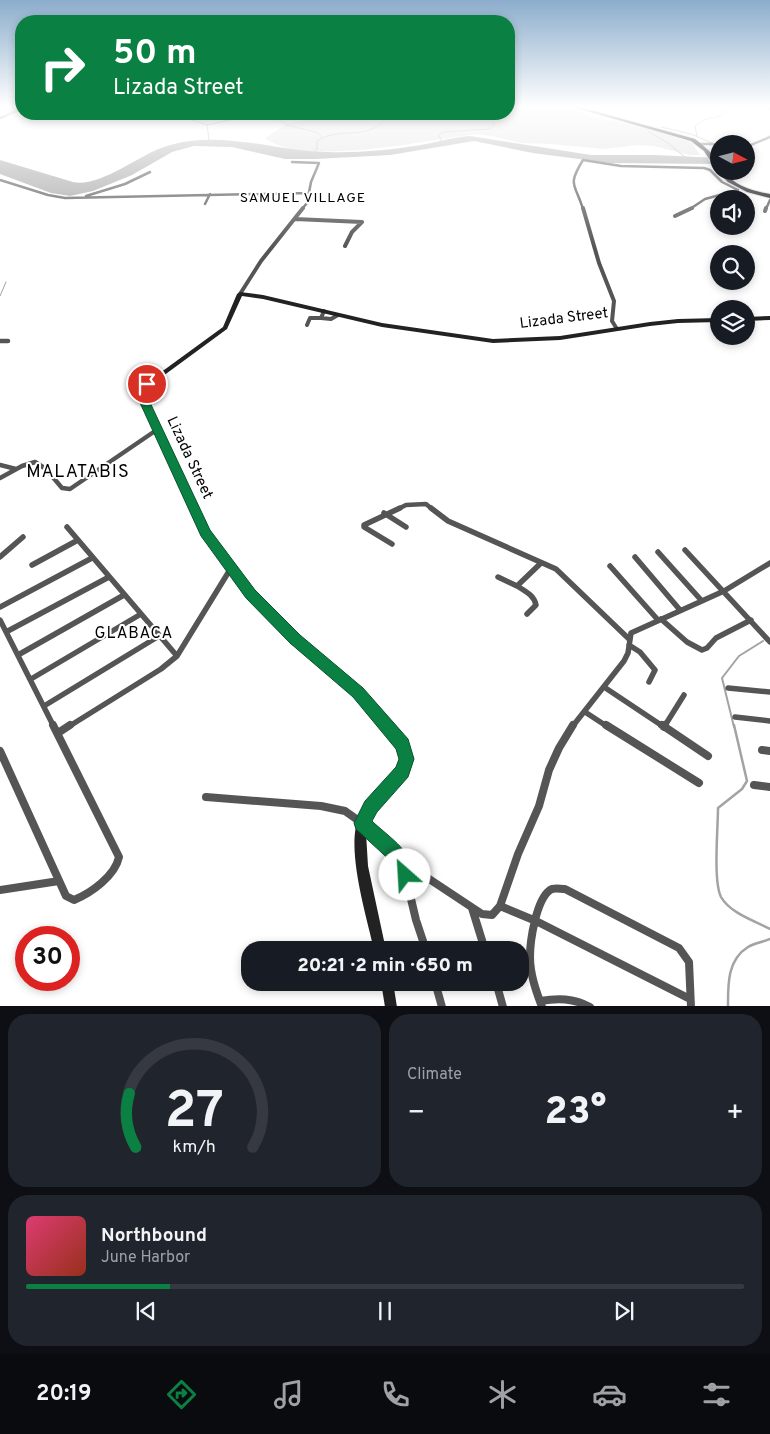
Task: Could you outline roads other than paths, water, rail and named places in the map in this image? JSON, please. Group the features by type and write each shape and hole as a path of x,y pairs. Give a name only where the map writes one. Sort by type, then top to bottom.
{"highway":[{"path":"728,180 740,189 770,196"}],"street":[{"path":"617,329 612,320 614,301 599,263 582,204 573,181 574,174 583,160 621,166 704,168 710,170 722,182 740,189"},
{"path":"240,294 261,260 307,203 310,193 310,182 319,163 292,162"},
{"path":"79,198 125,184 150,172"},
{"path":"0,180 48,195 79,198 310,193"},
{"path":"674,216 687,211 705,199 740,189"},
{"path":"205,204 210,194"},
{"path":"765,211 770,200"},
{"path":"295,219 362,222 352,232 345,246"},
{"name":"Lizada Street","path":"378,941 362,864 360,849 362,823 371,806 402,772 406,759 402,744 358,692 295,639 250,594 205,532 141,390 225,328 240,294 263,297 391,326 493,341 567,338 678,321 710,320"},
{"path":"321,318 324,311"},
{"path":"306,325 310,318 331,319 338,315"},
{"path":"755,319 770,318"},
{"path":"0,341 8,340"},
{"path":"0,478 28,463 41,463 62,488 70,489 158,429"},
{"path":"0,465 17,469"},
{"path":"392,544 364,526 366,522 406,504 426,504 448,521 541,563 564,576 640,652 655,670 649,682"},
{"path":"384,514 406,527"},
{"path":"68,527 92,558 177,656"},
{"path":"0,557 23,537"},
{"path":"32,565 78,540"},
{"path":"685,550 770,642"},
{"path":"658,552 701,600"},
{"path":"636,557 680,610"},
{"path":"0,607 92,558"},
{"path":"518,586 541,563"},
{"path":"206,797 321,806 345,811 362,823 402,861 482,914 492,915 500,906 518,854 539,806 549,770 559,748 624,660 634,630 724,591 770,563"},
{"path":"610,566 660,619 688,642 702,650 707,648 716,638 751,620"},
{"path":"58,733 160,669 177,656 189,640 231,568"},
{"path":"6,632 109,577"},
{"path":"498,577 533,595 536,605 527,614"},
{"path":"18,655 124,595"},
{"path":"31,679 141,614"},
{"path":"0,620 120,860 115,869 79,898 70,899 59,881 0,751"},
{"path":"44,706 159,636"},
{"path":"604,687 708,756"},
{"path":"728,688 770,692"},
{"path":"664,727 684,695"},
{"path":"584,712 699,783"},
{"path":"735,717 770,721"},
{"path":"762,750 770,751"},
{"path":"754,785 770,786"},
{"path":"402,861 423,941"},
{"path":"0,890 59,881"},
{"path":"500,906 536,921 690,1003 690,962 680,948 565,889 550,890 544,898 536,921 530,958 532,974 541,1004 559,998 578,1000 590,1006"},
{"path":"472,908 482,941"},
{"path":"388,991 391,1006"},
{"path":"438,991 442,1006"},
{"path":"499,991 503,1006"}],"waterway":[{"path":"681,154 686,158"},
{"path":"0,296 6,282"},
{"path":"734,727 722,678 739,656 763,641"},
{"path":"734,725 747,781 742,789 718,808 717,879 721,897 730,908 770,929"},
{"path":"728,1006 730,974 736,959 741,952 753,944 770,939"}],"district":[{"name":"SAMUEL VILLAGE","path":"303,198"},
{"name":"MALATABIS","path":"78,472"},
{"name":"GLABACA","path":"134,634"}]}
